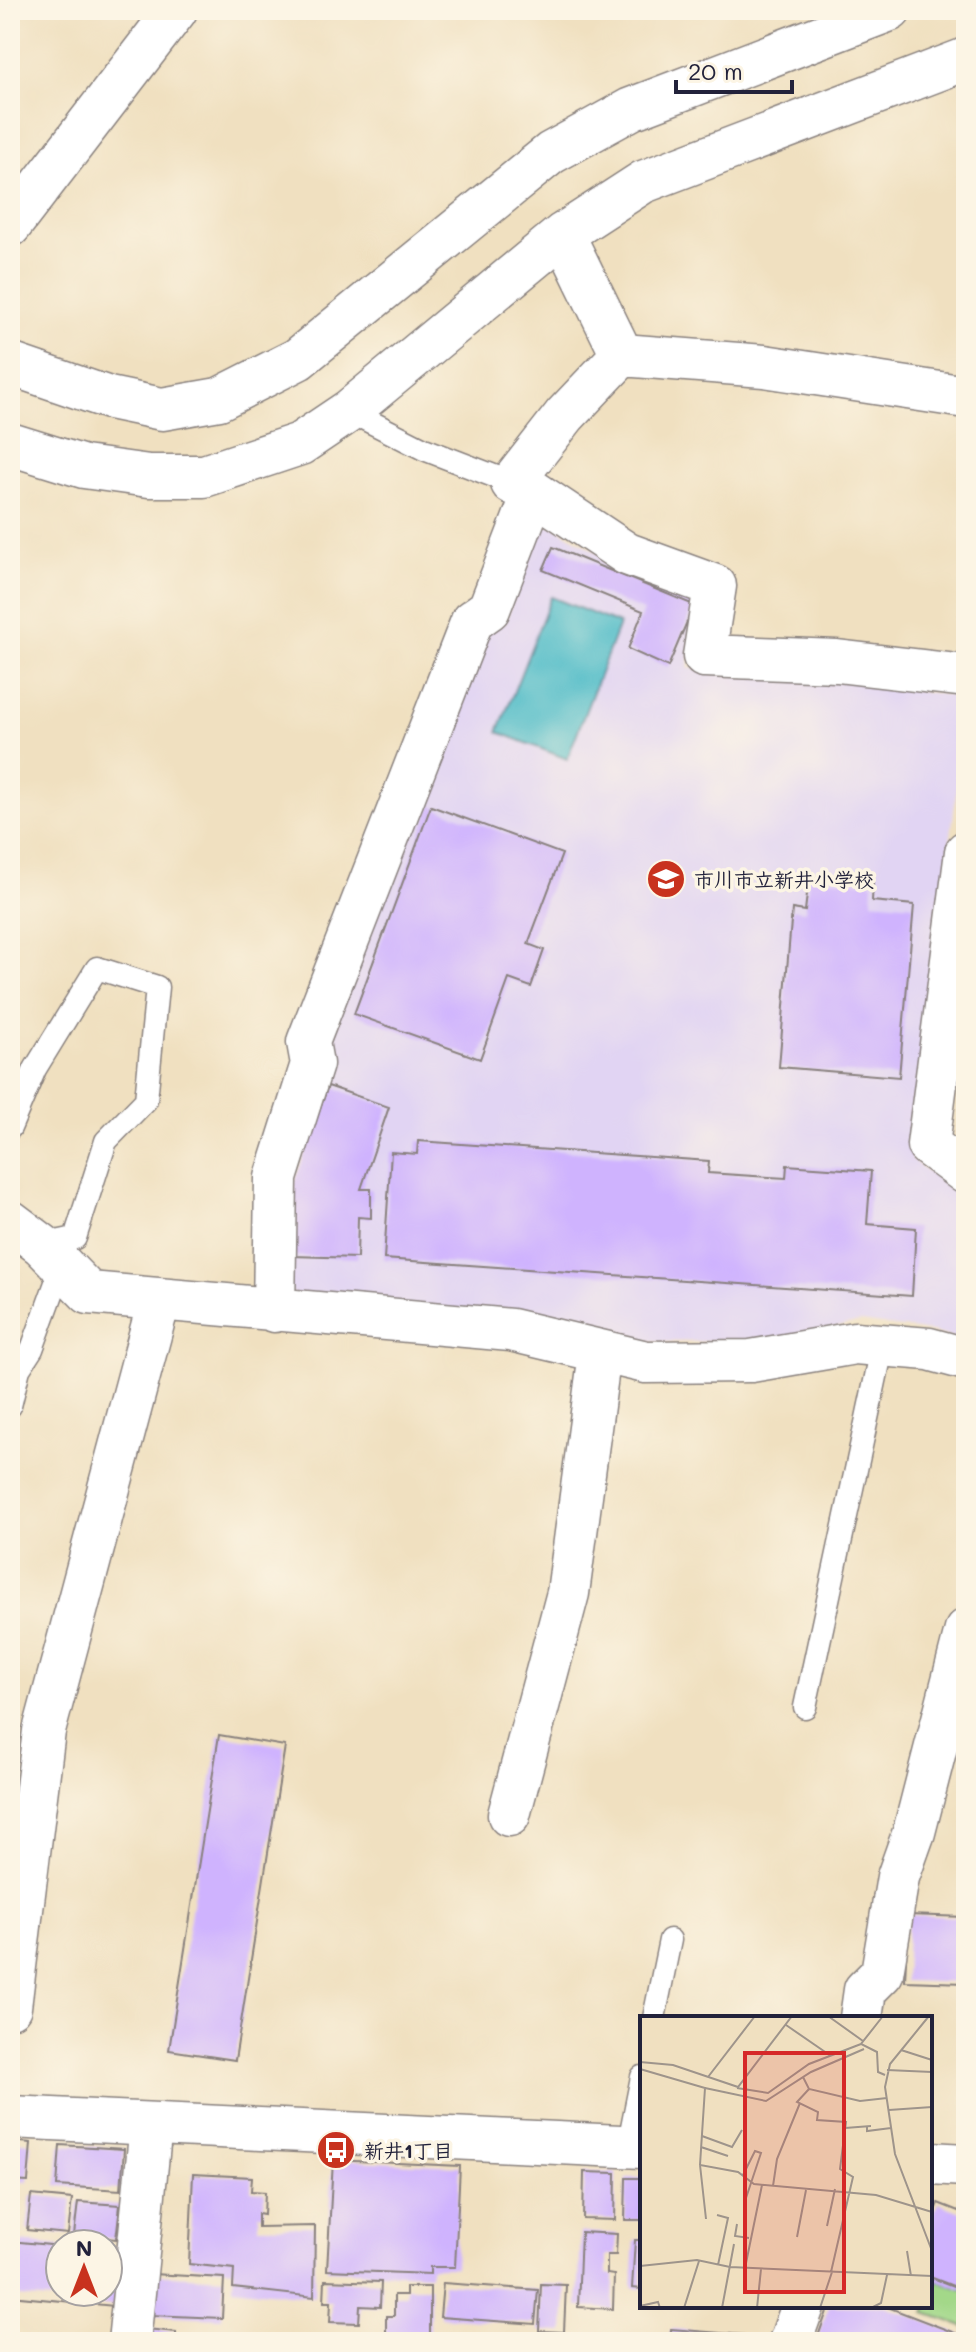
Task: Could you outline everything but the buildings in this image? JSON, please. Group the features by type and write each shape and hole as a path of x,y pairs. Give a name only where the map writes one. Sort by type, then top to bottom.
{"street":[{"path":"10,226 176,10"},
{"path":"10,364 109,398 162,409 219,399 298,359 551,153 631,109 837,18 890,10"},
{"path":"10,444 84,467 149,476 204,476 300,444 349,411 563,234 643,182 966,59"},
{"path":"563,234 622,355"},
{"path":"622,355 764,366 966,397"},
{"path":"274,1311 276,1178 312,1064 308,1042 472,621 489,609 523,488 565,415 622,355"},
{"path":"523,488 627,554 715,586 704,656 837,661 966,676"},
{"path":"966,852 928,1145 966,1173"},
{"path":"26,1233 89,1293 511,1330 600,1353 682,1364 751,1361 855,1343 929,1349 966,1359"},
{"path":"10,2007 22,1821 57,1674 159,1301"},
{"path":"509,1815 568,1593 600,1353"},
{"path":"861,2016 865,1990 882,1973 898,1877 914,1832 966,1630"},
{"path":"10,2117 635,2147"},
{"path":"129,2342 151,2125"},
{"path":"932,2163 966,2165"},
{"path":"790,2342 802,2308"}],"lane":[{"path":"349,411 424,449 523,488"},
{"path":"10,1128 35,1069 97,968 157,987 146,1100 106,1141 75,1238 26,1233"},
{"path":"10,1406 19,1369 32,1349 57,1280 26,1233"},
{"path":"805,1707 883,1344"},
{"path":"654,2016 670,1940"},
{"path":"635,2147 640,2097"}],"shaded area":[{"name":"市川市立新井小学校","path":"553,525 625,570 698,603 688,668 826,676 959,697 966,710 912,1160 966,1198 966,1341 931,1332 861,1322 775,1341 649,1342 298,1297 284,1284 323,1039 483,630 505,623 537,527"}],"green space":[{"path":"938,2280 966,2291 966,2327 925,2313 927,2308 932,2308 932,2295"}],"water":[{"path":"551,597 619,624 567,759 498,732"}],"place":[{"name":"市川市立新井小学校","path":"666,879"},
{"name":"新井1丁目","path":"336,2150"}]}
